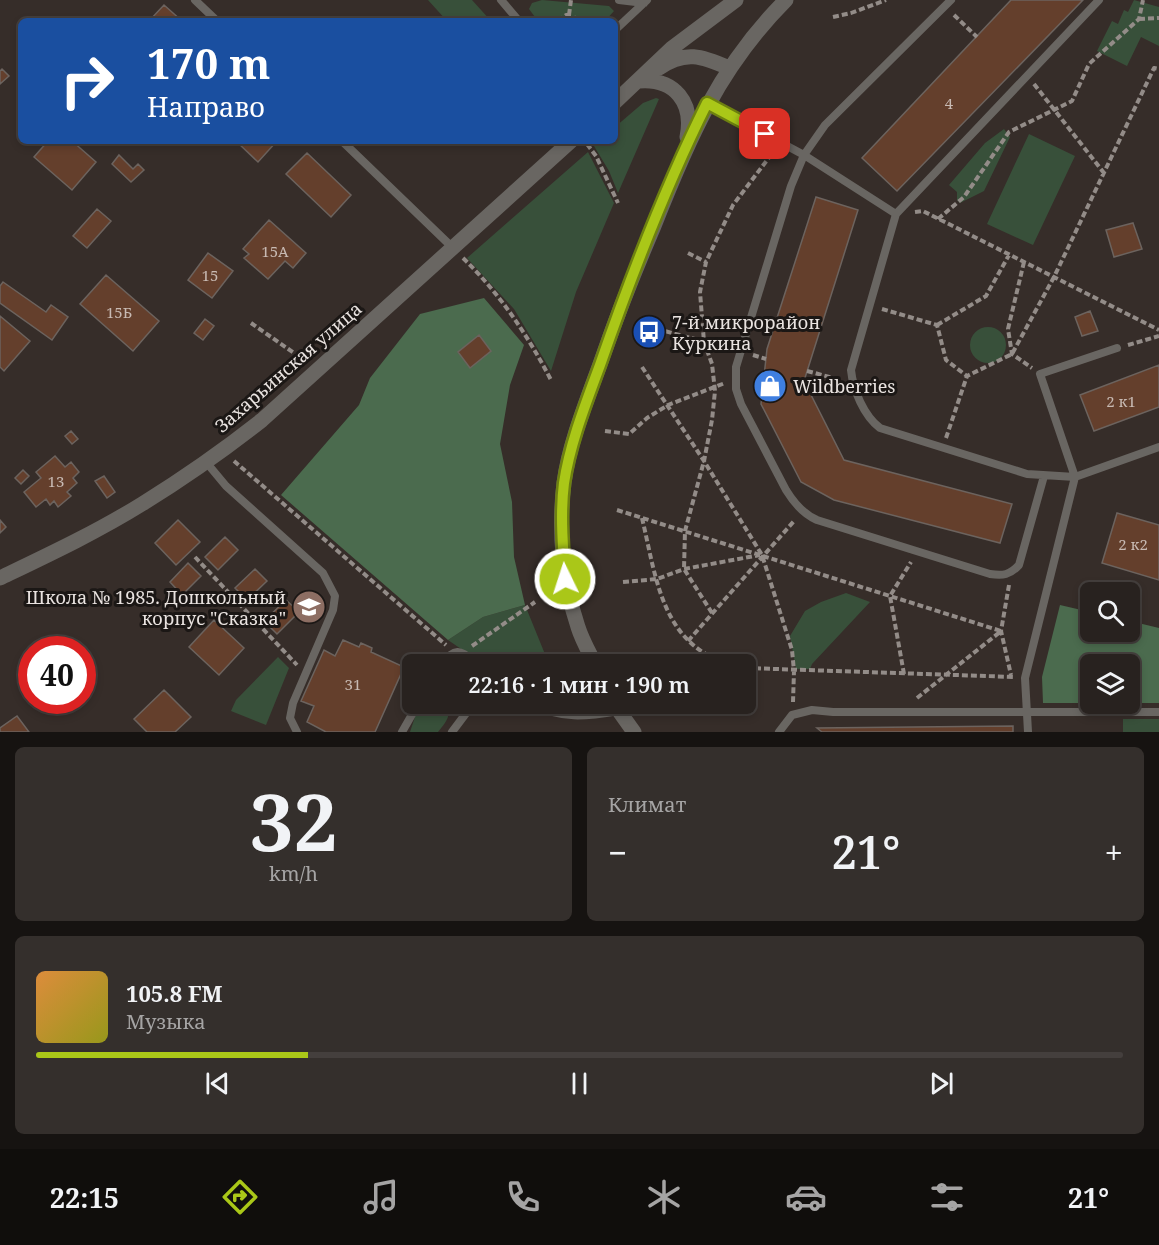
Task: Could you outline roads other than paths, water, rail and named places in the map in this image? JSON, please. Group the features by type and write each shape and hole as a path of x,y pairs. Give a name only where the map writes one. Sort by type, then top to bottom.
{"street":[{"path":"618,99 672,48 736,0"},
{"path":"590,654 578,628 565,579 562,532 564,483 579,425 616,317 685,148 707,103 729,68 786,0"},
{"path":"639,81 671,60 691,56 709,58 729,68"},
{"path":"639,81 653,80 667,84 682,97 690,125 685,148"},
{"name":"Захарьинская улица","path":"0,578 142,505 222,451 262,420 568,144"},
{"path":"621,714 634,732"}],"lane":[{"path":"195,0 214,18"},
{"path":"501,0 516,18"},
{"path":"619,0 646,1"},
{"path":"1099,0 896,214 851,370 852,384 871,421 880,428 1027,474 1075,477 1159,447"},
{"path":"618,27 646,1"},
{"path":"948,3 825,125 804,155 791,186 736,367 736,389 741,404 786,490 802,511 817,520 990,574 1002,576 1012,573 1019,565 1044,476"},
{"path":"707,103 804,155 896,214"},
{"path":"345,144 452,247"},
{"path":"1028,732 1025,678 1075,477 1040,374 1117,348"},
{"path":"206,462 226,486 323,573 335,596 333,610 293,703 290,718 297,732"},
{"path":"779,732 792,715 812,710 899,713 1159,712"},
{"path":"402,732 412,714"},
{"path":"452,732 466,714"},
{"path":"559,714 584,717 594,714"}],"place":[{"name":"7-й микрорайон Куркина","path":"649,332"},
{"name":"Wildberries","path":"770,386"},
{"name":"Школа № 1985. Дошкольный корпус \"Сказка\"","path":"309,607"}]}
